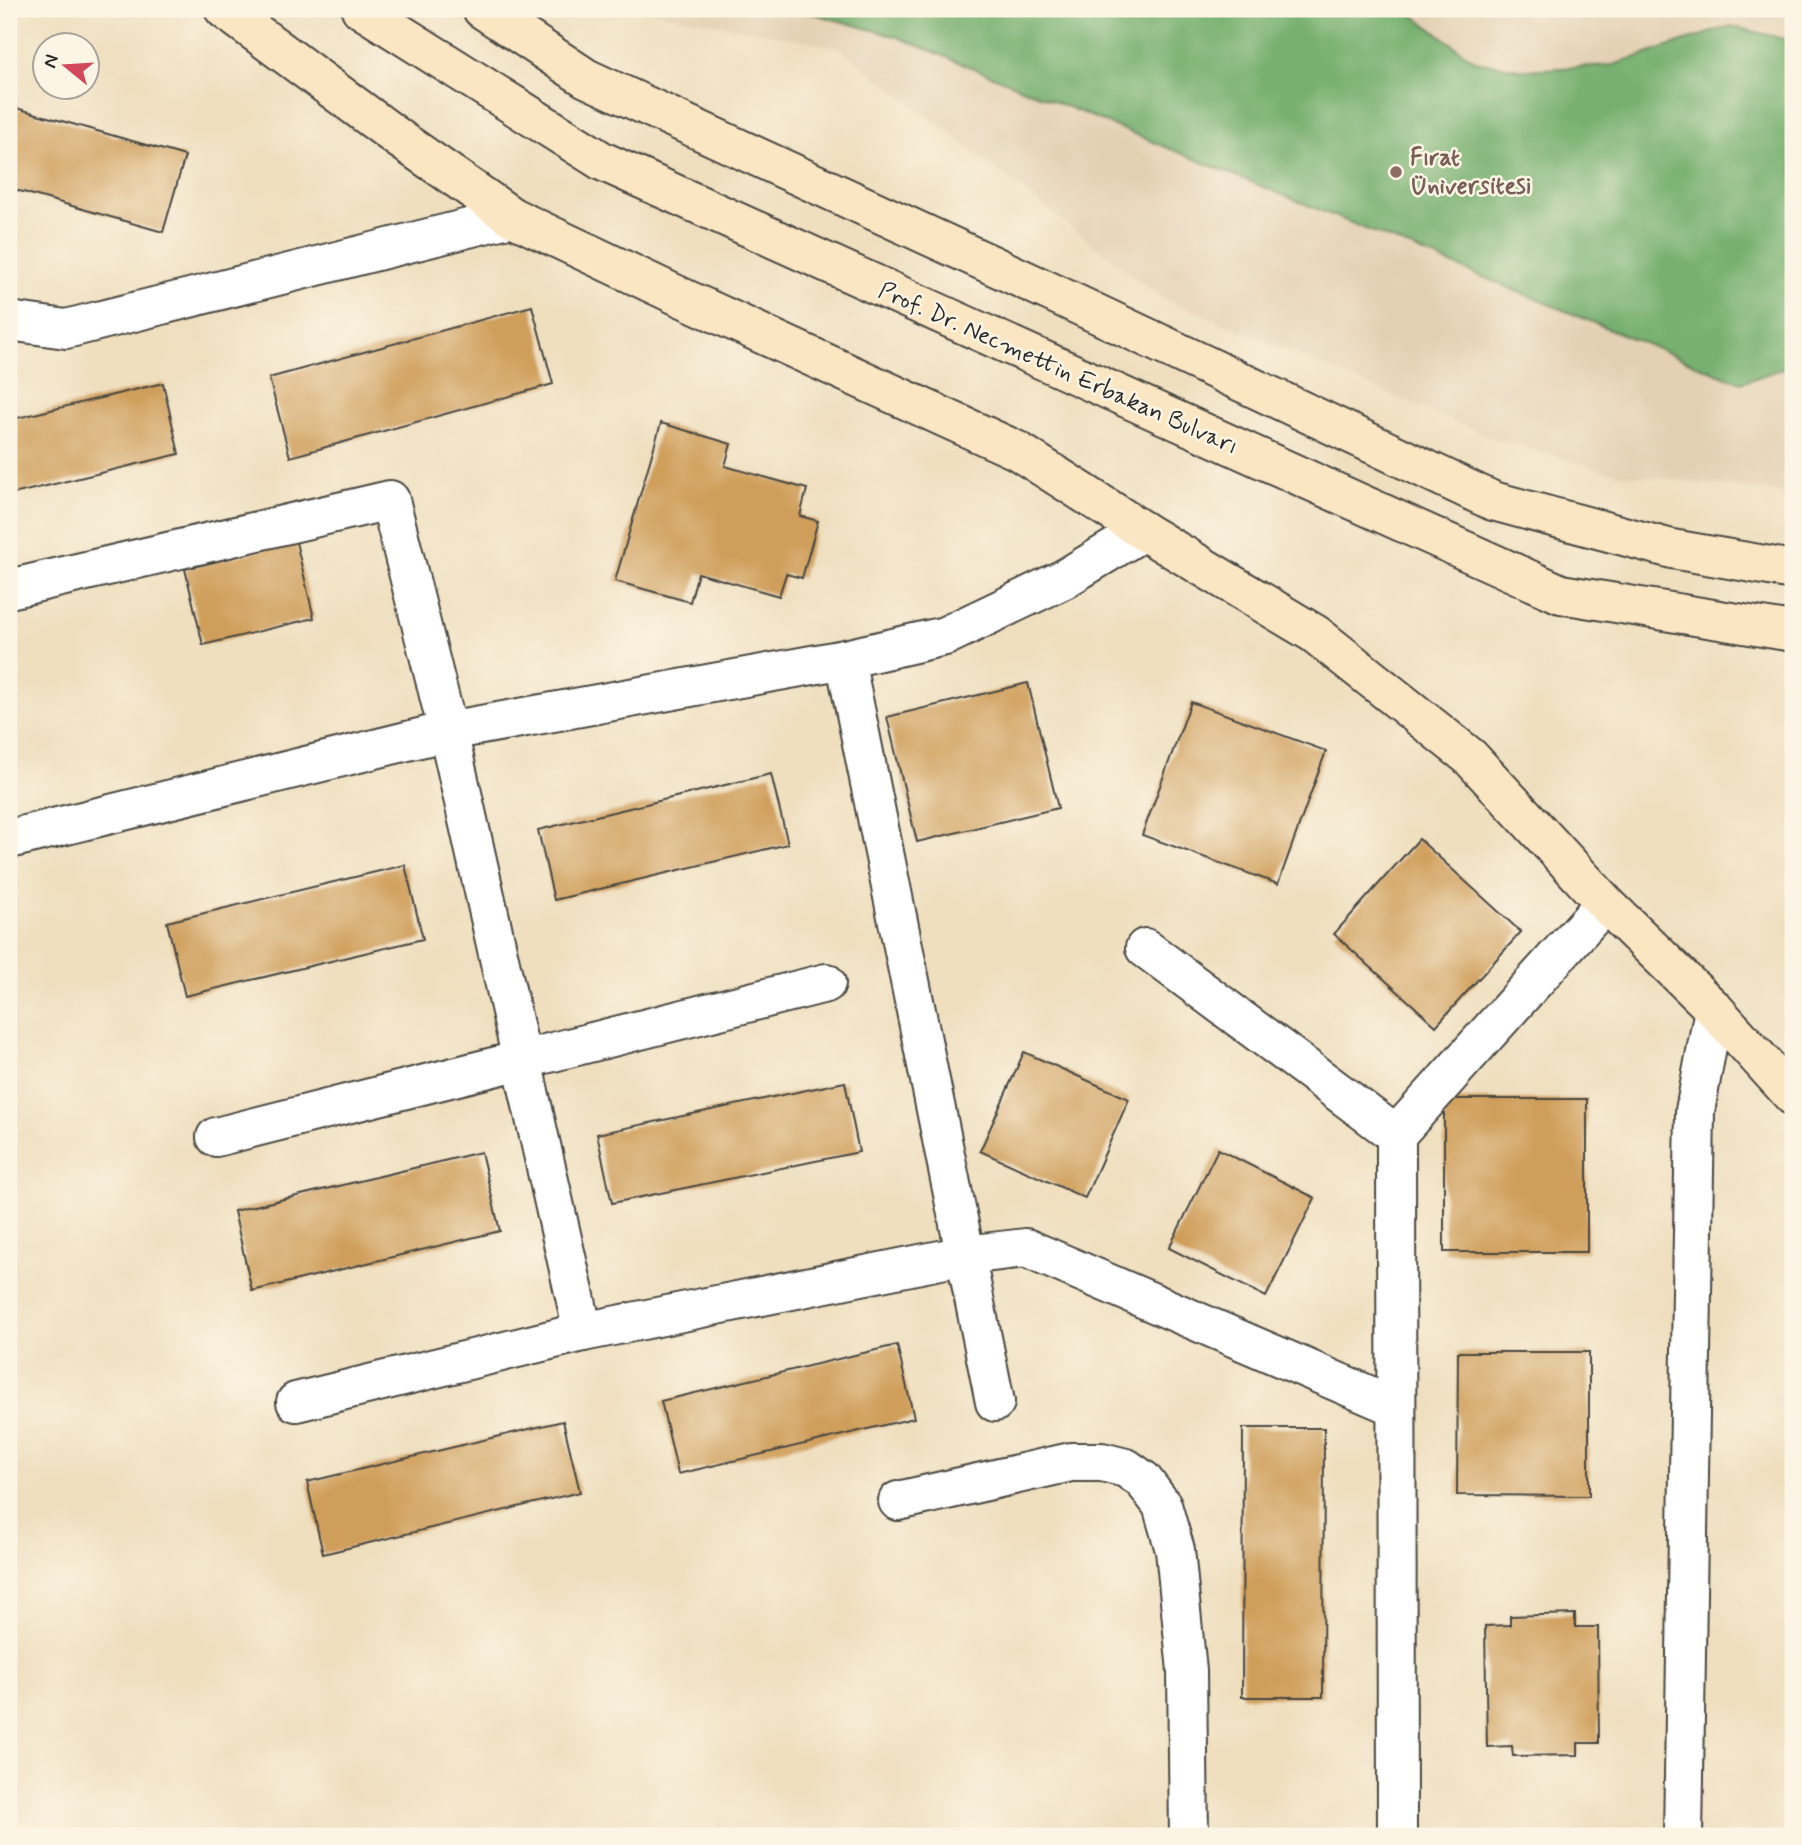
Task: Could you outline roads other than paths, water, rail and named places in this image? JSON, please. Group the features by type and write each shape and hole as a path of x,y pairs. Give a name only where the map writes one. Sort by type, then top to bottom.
{"main road":[{"path":"224,9 401,141 512,217 681,298 1018,451 1143,531 1315,634 1470,757 1605,903 1714,1009 1793,1096"},
{"name":"Prof. Dr. Necmettin Erbakan Bulvarı","path":"361,9 602,162 1561,594 1793,632"},
{"path":"482,9 586,78 843,195 1493,501 1672,548 1793,570"}],"street":[{"path":"9,321 66,329 512,217"},
{"path":"9,589 390,500 447,731 583,1332"},
{"path":"9,839 447,731 845,659 944,636 1064,579 1143,531"},
{"path":"845,659 995,1402"},
{"path":"1397,1836 1396,1135 1605,903"},
{"path":"1145,948 1396,1135"},
{"path":"216,1137 827,983"},
{"path":"1683,1836 1695,1111 1714,1009"},
{"path":"296,1402 583,1332 965,1255 1026,1248 1396,1407"},
{"path":"898,1501 1071,1462 1102,1462 1126,1468 1143,1480 1162,1505 1175,1550 1187,1671 1189,1836"}],"place":[{"name":"Fırat Üniversitesi","path":"1396,172"}]}
